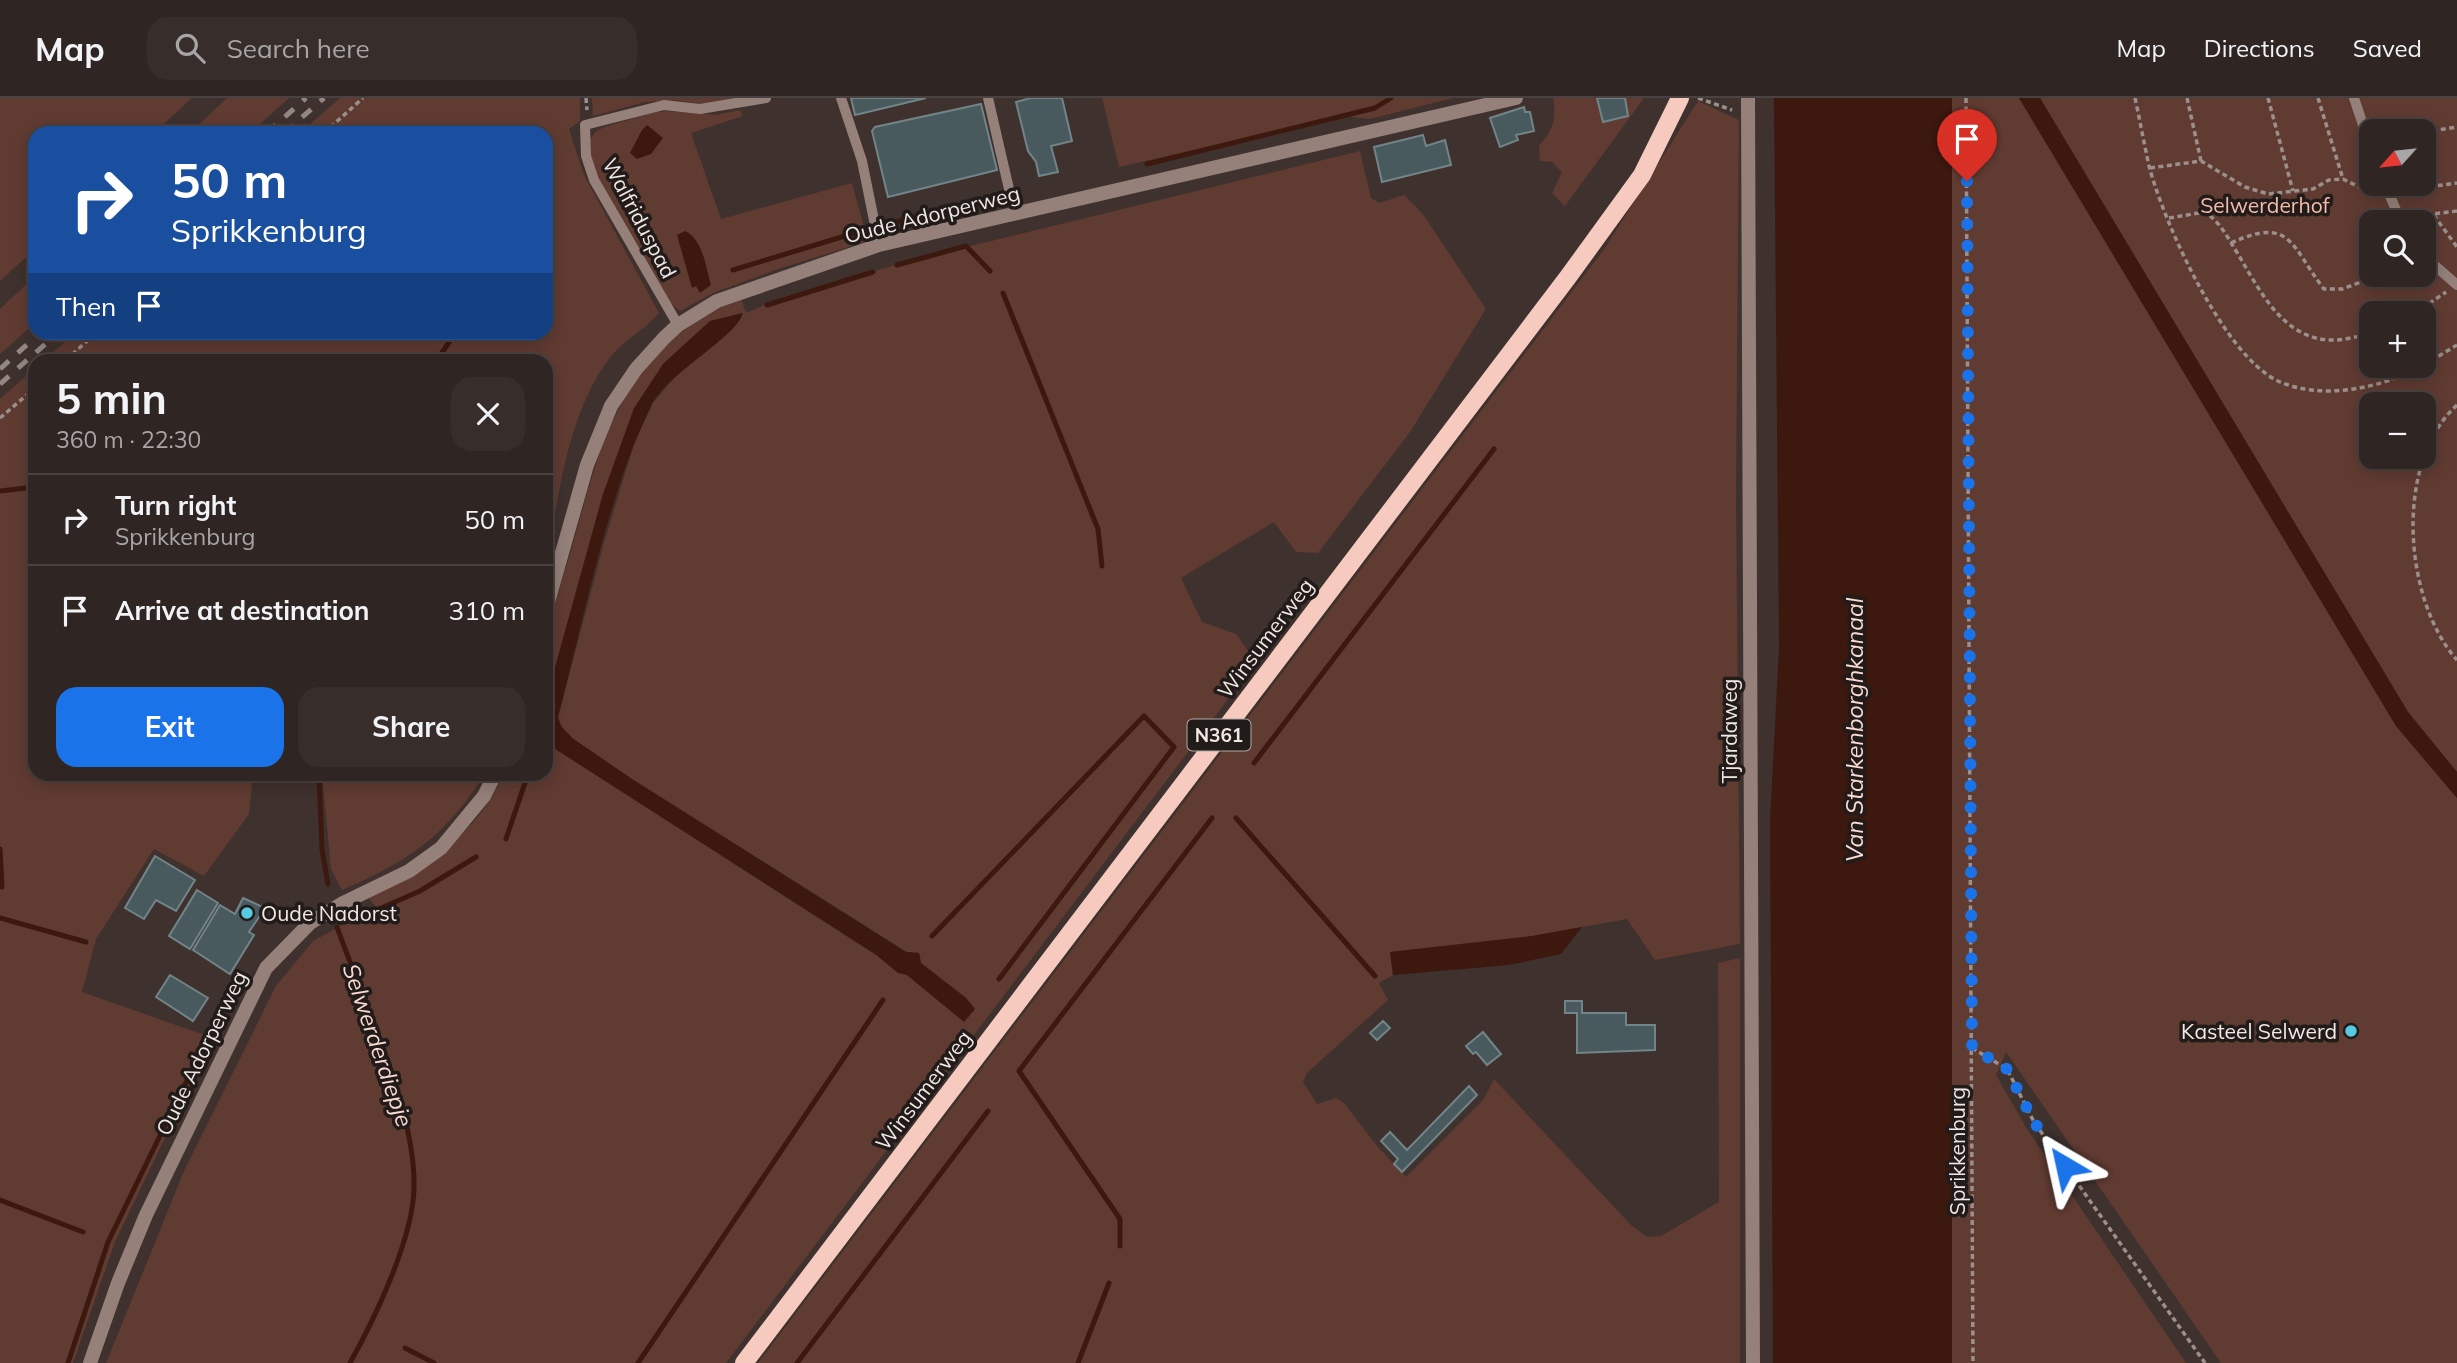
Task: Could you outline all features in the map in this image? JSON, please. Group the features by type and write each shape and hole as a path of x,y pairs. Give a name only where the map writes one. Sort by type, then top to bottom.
{"main road":[{"name":"Winsumerweg","path":"744,1363 1575,267 1642,175 1680,98"}],"street":[{"name":"Oude Adorperweg","path":"553,584 587,465 611,406 636,369 678,325 717,301 879,244 1015,215 1516,98"},
{"name":"Tjardaweg","path":"1748,98 1753,1363"},
{"name":"Oude Adorperweg","path":"90,1363 118,1283 146,1215 266,968 310,923 342,903 409,871 441,848 484,796 492,781"}],"lane":[{"name":"Walfriduspad","path":"678,325 594,180 586,156 585,125 664,104 700,109 766,98"},
{"path":"841,98 862,161 879,244"},
{"path":"988,98 1015,215"},
{"path":"2354,98 2361,119"},
{"path":"2436,267 2456,285"}],"path":[{"path":"332,126 363,98"},
{"path":"1698,98 1719,107 1748,113"},
{"name":"Sprikkenburg","path":"1966,98 1973,1363"},
{"path":"2135,98 2150,169 2182,255 2207,301 2243,353 2278,381 2314,389 2339,391 2371,386 2391,378"},
{"path":"2187,98 2201,161"},
{"path":"2268,98 2292,191"},
{"path":"2318,98 2343,179"},
{"path":"2436,130 2457,127"},
{"path":"2150,169 2201,161 2245,187 2268,194 2313,189 2329,180 2343,179 2359,187"},
{"path":"2436,184 2457,183"},
{"path":"2457,211 2433,214 2457,247"},
{"path":"2169,218 2206,212 2220,223 2259,290 2285,323 2307,336 2333,340 2359,335"},
{"path":"2231,243 2253,233 2276,231 2292,243 2324,289 2342,289 2359,283"},
{"path":"2433,301 2456,285"},
{"path":"73,354 88,340"},
{"path":"2436,357 2457,345"},
{"path":"0,418 28,393"},
{"path":"2457,405 2436,433 2422,467 2414,499 2412,537 2416,565 2430,614 2440,636 2457,660"},
{"path":"1972,1048 2007,1069 2034,1122 2205,1363"}],"green space":[{"path":"0,98 192,98 162,126 28,126 28,255 0,281"},
{"path":"227,98 289,98 258,126 197,126"},
{"path":"340,98 580,98 580,121 569,129 584,175 659,313 608,360 582,407 566,459 553,525 553,354 51,354 67,340 553,340 553,126 308,126"},
{"path":"592,98 742,98 702,104 674,100 645,102 593,116"},
{"path":"1102,98 1453,98 1370,119 1343,116 1119,167"},
{"path":"1553,98 1644,98 1565,206 1552,193 1562,172 1552,162 1540,161 1539,146 1548,135 1554,118"},
{"path":"1952,98 2019,98 2396,726 2457,798 2457,1363 2221,1363 2006,1052 1996,1075 2027,1129 2186,1363 1952,1363"},
{"name":"Selwerderhof","path":"2040,98 2457,98 2457,772 2408,712"},
{"path":"1698,101 1739,120 1736,498 1740,944 1655,960 1627,919 1532,936 1390,952 1393,975 1379,983 1388,1000 1307,1073 1303,1082 1317,1104 1336,1098 1344,1103 1377,1146 1406,1177 1483,1100 1494,1079 1631,1225 1647,1237 1661,1236 1719,1202 1718,963 1740,958 1740,1363 758,1363 1605,248"},
{"path":"740,110 743,116 691,133 721,219 852,183 868,241 713,293 680,311 669,302 603,188 591,163 589,141 595,132 604,127 652,113 667,111 716,115"},
{"path":"1360,151 1371,198 1379,203 1404,195 1423,214 1486,309 1410,432 1318,553 1296,552 1274,522 1181,578 1202,622 1236,634 1256,662 726,1363 106,1363 184,1171 276,986 313,941 376,907 369,898 429,861 464,832 479,815 500,781 553,781 553,747 907,975 964,1021 975,1009 966,998 921,963 919,953 907,952 632,779 572,738 561,726 558,717 604,543 634,444 653,403 680,371 725,336 742,313 710,321 663,364 603,494 553,675 553,612 585,500 610,428 626,396 646,366 671,340 702,317 741,298 746,313 783,297 913,260"},
{"path":"28,283 28,329 0,354 0,309"},
{"path":"28,374 28,781 252,781 249,814 204,876 154,849 96,939 82,992 213,1038 115,1242 73,1363 0,1363 0,399"},
{"path":"323,781 480,781 440,830 407,857 342,890 331,869"}],"water":[{"name":"Van Starkenborghkanaal","path":"1774,98 1952,98 1952,1363 1773,1363 1770,821 1779,648"},
{"path":"2019,98 2040,98 2408,712 2457,772 2457,798 2396,726"},
{"path":"647,125 663,138 651,154 637,159 630,153"},
{"path":"685,231 700,247 711,285 700,293 696,286 692,288 677,235"},
{"path":"743,313 728,333 660,393 635,441 609,518 587,599 558,717 561,726 572,738 632,779 906,952 919,953 921,963 966,998 975,1009 964,1022 907,975 898,973 875,954 553,747 553,675 603,494 634,408 663,364 710,321"},
{"path":"1582,927 1561,954 1509,965 1393,975 1390,952 1532,936"}],"building":[{"path":"851,98 926,98 855,115"},
{"path":"1031,98 1062,98 1072,141 1051,146 1058,172 1039,176 1036,162 1028,151 1016,102"},
{"path":"1597,98 1625,98 1628,116 1603,122"},
{"path":"981,104 997,170 888,197 872,131 875,127"},
{"path":"1524,107 1525,112 1530,112 1534,131 1516,135 1518,140 1500,147 1490,118"},
{"path":"1423,135 1426,146 1445,140 1451,165 1382,182 1374,147"},
{"path":"155,856 195,880 176,911 156,900 144,919 125,908"},
{"path":"197,890 218,903 190,949 169,936"},
{"path":"243,898 265,908 249,932 254,935 230,974 193,950 220,905 235,914"},
{"path":"170,975 208,998 193,1021 156,997"},
{"path":"1565,1001 1582,1001 1582,1013 1626,1013 1626,1025 1655,1025 1655,1050 1577,1053 1577,1013 1565,1013"},
{"path":"1383,1021 1390,1028 1377,1040 1370,1033"},
{"path":"1483,1032 1501,1054 1487,1065 1476,1052 1473,1054 1466,1046"},
{"path":"1469,1086 1477,1095 1402,1172 1394,1164 1398,1159 1381,1141 1390,1132 1407,1150"}],"waterway":[{"path":"1147,164 1375,108 1391,98"},
{"path":"887,224 980,201"},
{"path":"733,270 858,232"},
{"path":"897,265 966,246 990,271"},
{"path":"767,305 873,272"},
{"path":"1003,293 1098,529 1102,566"},
{"name":"Selwerderdiepje","path":"441,354 451,340"},
{"path":"1254,763 1494,449"},
{"path":"0,491 28,488"},
{"path":"932,936 1144,716 1174,747 999,979"},
{"name":"Selwerderdiepje","path":"319,781 322,849 328,884"},
{"path":"506,839 526,781"},
{"path":"1120,1246 1120,1219 1019,1071 1212,818"},
{"path":"1236,818 1375,976"},
{"path":"0,849 2,887"},
{"path":"372,912 420,891 476,857"},
{"path":"0,918 86,942"},
{"name":"Selwerderdiepje","path":"337,927 397,1091 412,1157 414,1188 412,1208 400,1254 381,1301 350,1363"},
{"path":"638,1363 883,1000"},
{"path":"68,1363 108,1242 197,1060"},
{"path":"797,1363 988,1111"},
{"path":"0,1200 83,1232"},
{"path":"1078,1363 1109,1283"},
{"path":"405,1348 434,1363"}],"railway":[{"path":"275,126 306,98"},
{"path":"292,126 324,98"},
{"path":"0,369 32,340"},
{"path":"34,354 50,340"},
{"path":"0,384 28,359"}],"place":[{"name":"Oude Nadorst","path":"247,913"},
{"name":"Kasteel Selwerd","path":"2351,1031"}],"route":[{"path":"1967,181 1972,1048 2007,1069 2034,1122 2065,1166"}]}
